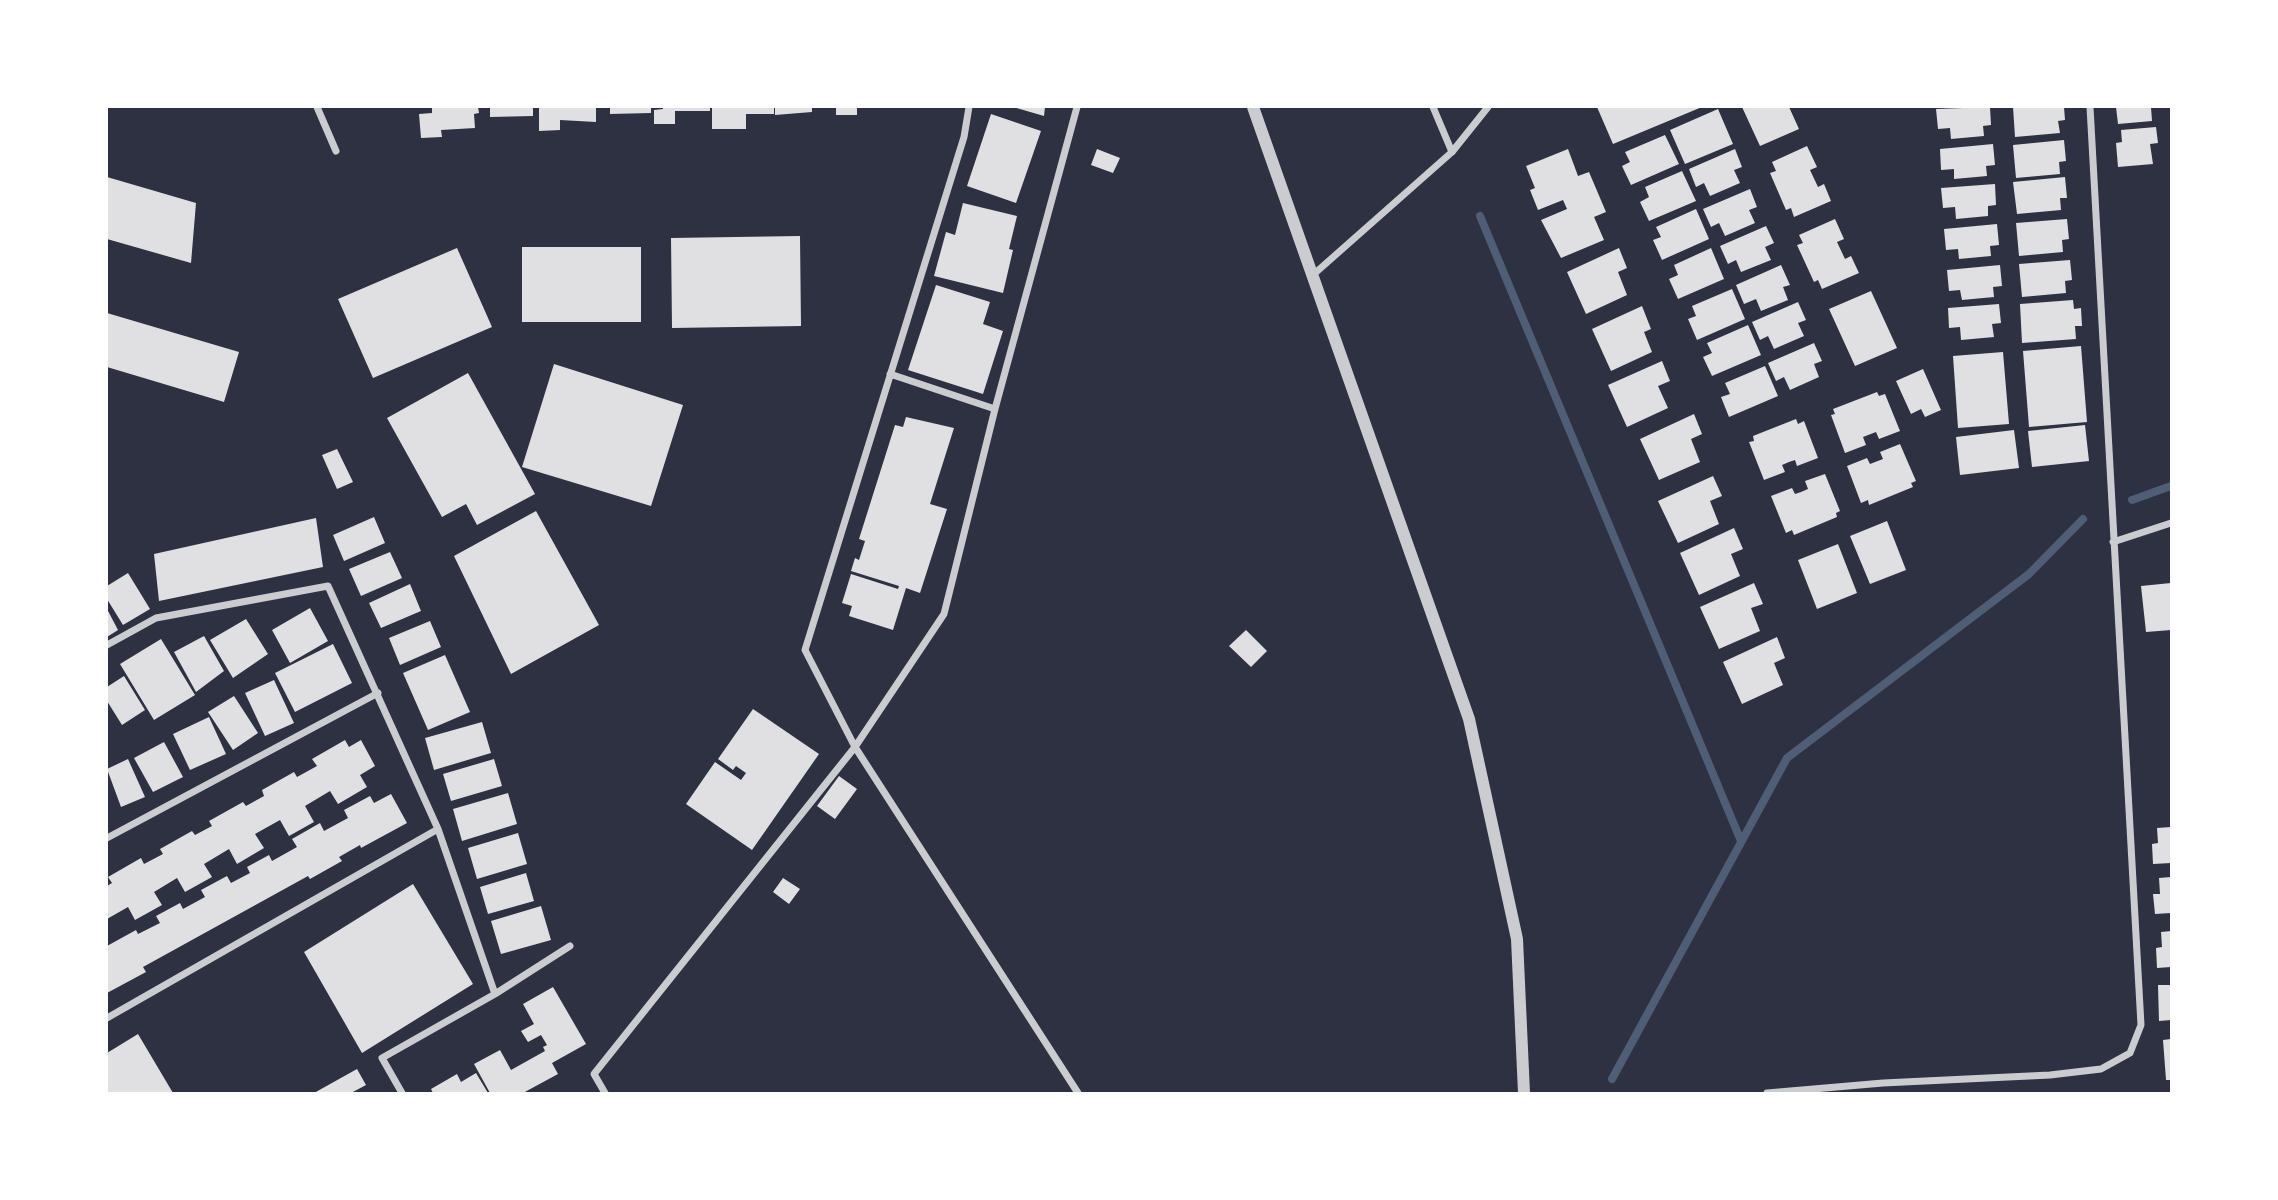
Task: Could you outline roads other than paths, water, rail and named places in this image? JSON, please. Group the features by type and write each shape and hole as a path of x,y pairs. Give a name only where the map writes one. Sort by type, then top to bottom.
{"street":[{"path":"317,107 336,151"},
{"path":"969,107 964,137 805,650 855,747 1078,1093"},
{"path":"605,1093 594,1074 855,747 944,614 995,409 1077,107"},
{"path":"1253,107 1469,719 1517,939 1524,1093"},
{"path":"1433,107 1452,152"},
{"path":"1314,274 1452,152 1488,107"},
{"path":"1767,1093 1883,1083 2050,1075 2101,1069 2130,1054 2141,1025 2090,107"},
{"path":"890,374 995,409"},
{"path":"2113,542 2171,523"},
{"path":"107,645 156,618 328,586 438,829 495,994"},
{"path":"107,838 377,693"},
{"path":"107,1017 438,829"},
{"path":"402,1093 382,1058 495,994 570,946"},
{"path":"1881,1093 1883,1083"}],"waterway":[{"path":"1480,216 1741,841"},
{"path":"2132,500 2171,486"},
{"path":"1612,1079 1787,758 2029,574 2083,519"}]}
